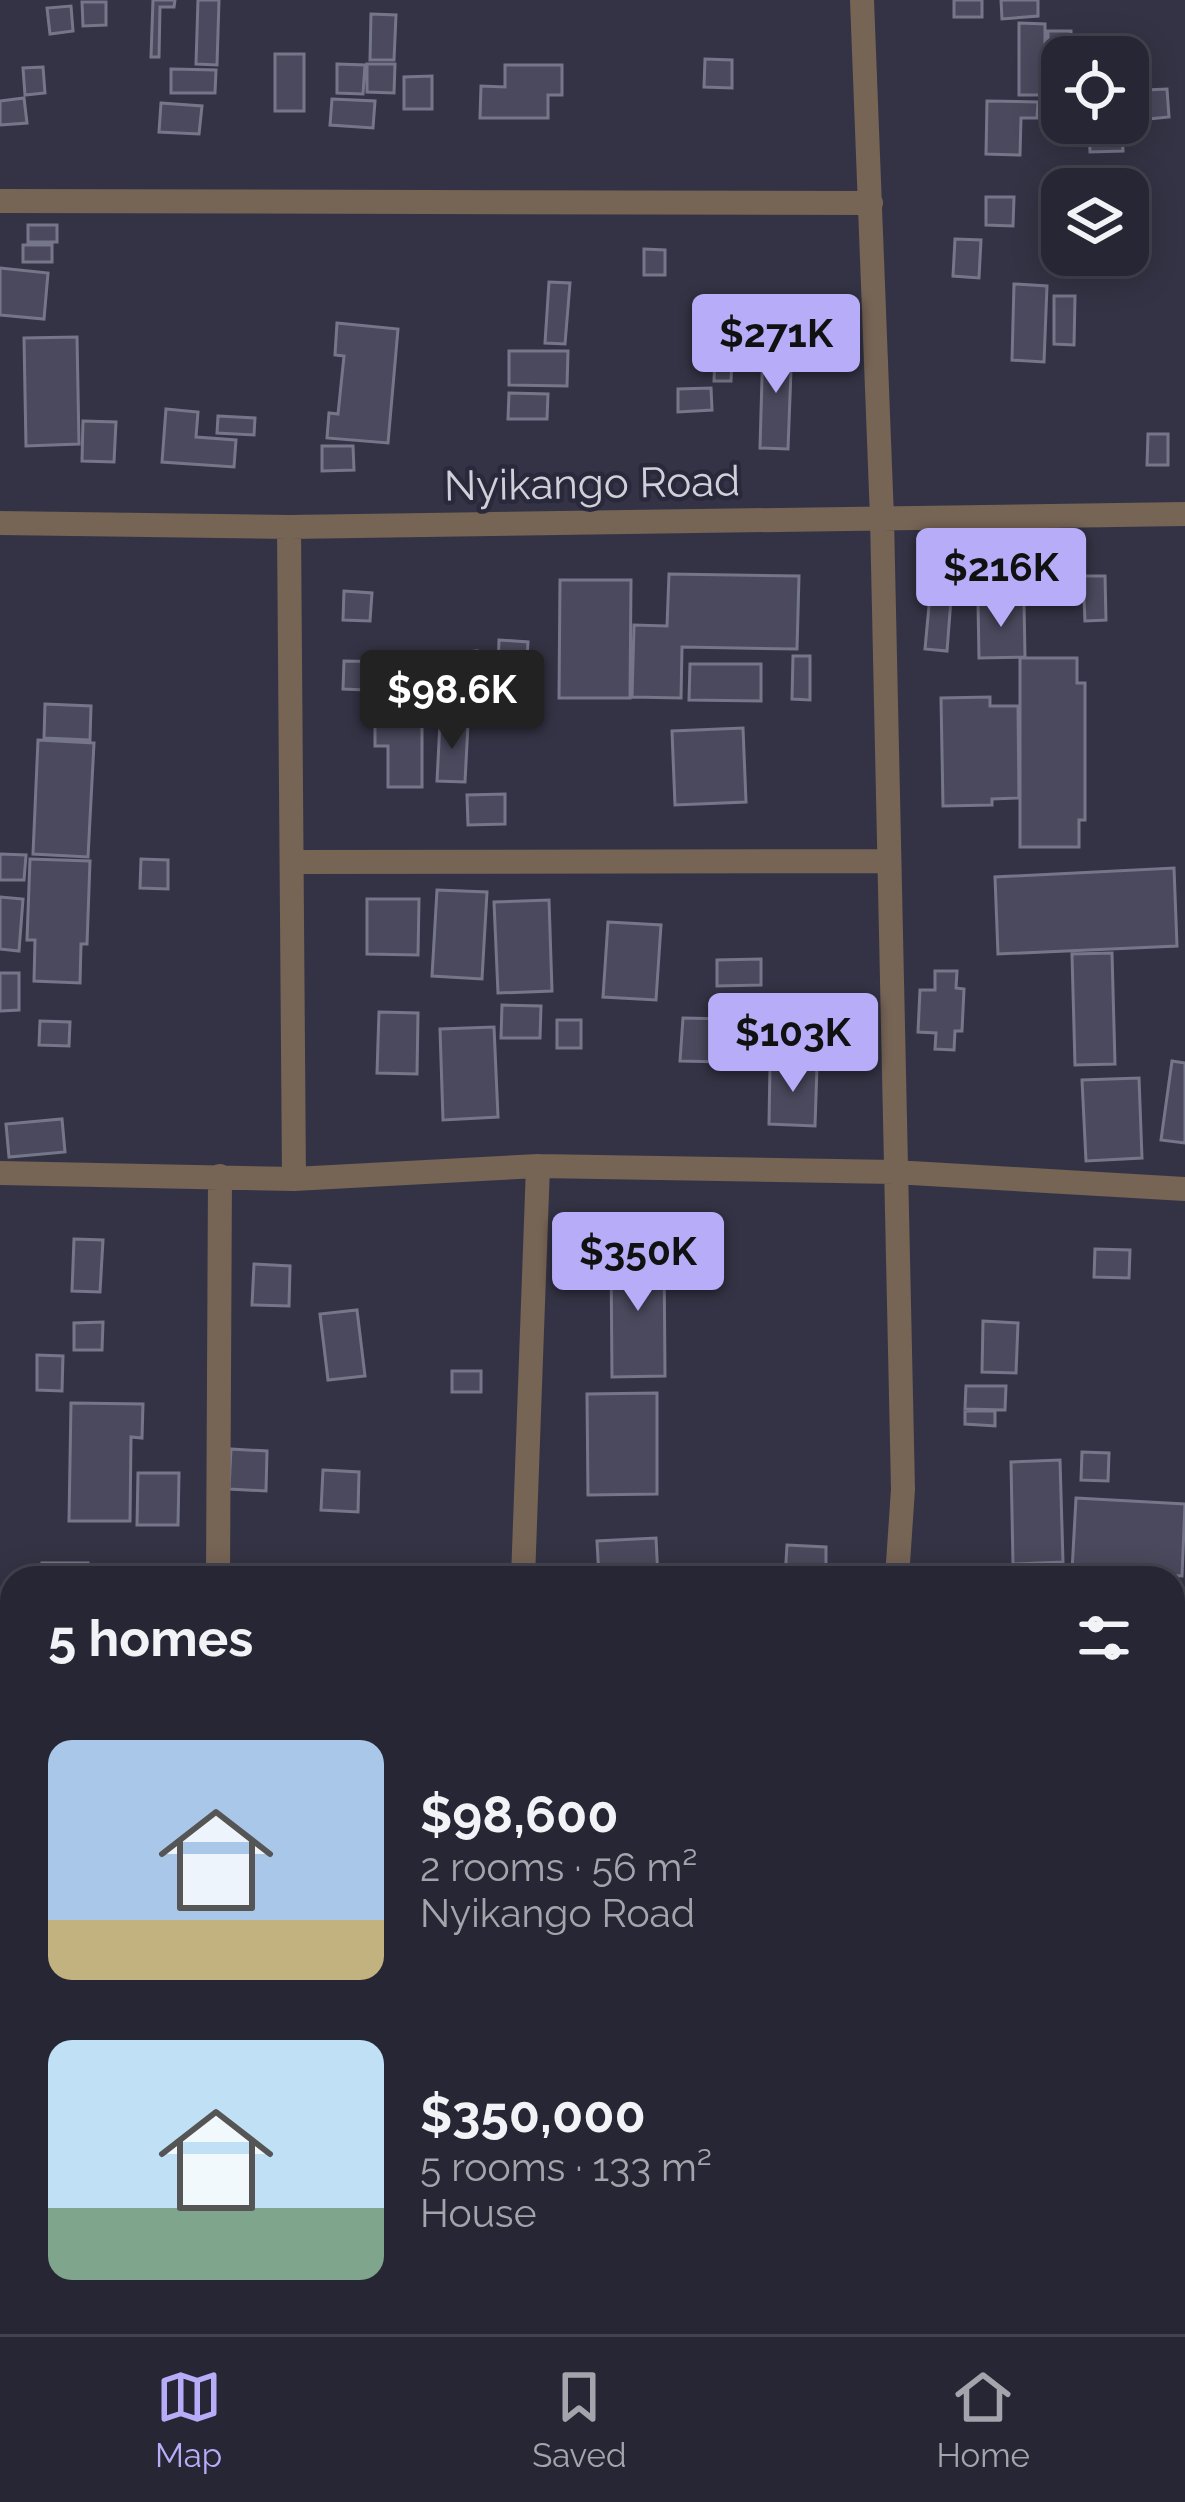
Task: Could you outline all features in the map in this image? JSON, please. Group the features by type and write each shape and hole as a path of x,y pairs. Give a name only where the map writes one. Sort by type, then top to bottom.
{"street":[{"path":"862,0 881,518 903,1489 899,1566"},
{"path":"0,200 871,203"},
{"name":"Nyikango Road","path":"0,523 289,527 1185,514"},
{"path":"289,527 294,1179"},
{"path":"294,862 887,861"},
{"path":"523,1566 538,1166"},
{"path":"0,1173 294,1179 538,1166 894,1172 1185,1189"},
{"path":"218,1566 220,1176"}],"building":[{"path":"153,0 175,0 174,7 160,7 159,57 151,57"},
{"path":"198,0 219,0 217,65 196,64"},
{"path":"954,0 982,0 982,17 954,17"},
{"path":"1001,0 1038,0 1038,16 1002,19"},
{"path":"82,2 106,2 106,25 83,26"},
{"path":"71,6 73,31 50,34 47,8"},
{"path":"371,14 396,15 394,60 370,60"},
{"path":"1019,23 1045,24 1041,95 1019,95"},
{"path":"1048,31 1071,31 1071,36 1048,36"},
{"path":"275,54 304,54 304,111 275,111"},
{"path":"705,59 732,60 732,88 704,87"},
{"path":"337,64 365,65 363,94 337,93"},
{"path":"367,64 395,64 394,93 367,92"},
{"path":"505,65 562,65 562,95 548,95 548,118 480,118 481,86 505,87"},
{"path":"43,67 45,93 25,95 23,68"},
{"path":"171,69 216,70 215,93 171,93"},
{"path":"432,76 432,109 404,109 404,77"},
{"path":"1167,89 1169,117 1149,119 1149,90"},
{"path":"24,98 27,123 0,125 0,101"},
{"path":"332,99 375,101 373,128 330,125"},
{"path":"987,101 1038,102 1037,118 1021,118 1020,155 986,154"},
{"path":"161,103 202,106 199,134 159,132"},
{"path":"1090,144 1123,144 1123,151 1090,152"},
{"path":"986,197 1014,197 1013,226 986,225"},
{"path":"28,225 57,225 57,242 28,242"},
{"path":"955,239 981,240 979,278 953,276"},
{"path":"23,245 52,245 52,262 23,262"},
{"path":"644,249 665,250 665,275 644,275"},
{"path":"0,268 48,273 44,319 0,315"},
{"path":"549,282 570,283 565,344 545,343"},
{"path":"1014,284 1047,286 1044,362 1012,360"},
{"path":"1054,296 1075,296 1074,345 1054,344"},
{"path":"717,299 735,299 731,381 714,381"},
{"path":"337,323 398,329 388,443 327,438 329,413 338,414 344,356 335,355"},
{"path":"77,337 79,444 26,446 24,338"},
{"path":"763,343 792,344 788,449 760,448"},
{"path":"509,351 568,351 567,386 509,385"},
{"path":"711,388 712,410 678,412 678,389"},
{"path":"509,393 548,394 547,419 508,419"},
{"path":"166,409 198,412 196,437 236,440 234,467 162,462"},
{"path":"218,416 255,418 254,435 217,433"},
{"path":"83,421 116,422 114,462 82,461"},
{"path":"1148,434 1168,434 1168,465 1147,465"},
{"path":"322,446 353,446 354,470 322,471"},
{"path":"669,574 799,576 797,649 682,647 681,698 632,697 634,625 667,626"},
{"path":"1083,576 1105,576 1106,620 1085,621"},
{"path":"560,580 631,580 630,698 559,698"},
{"path":"931,584 952,586 947,651 925,649"},
{"path":"344,591 372,593 370,621 343,620"},
{"path":"978,603 1024,603 1025,657 979,658"},
{"path":"499,640 528,642 524,700 497,698"},
{"path":"477,651 481,687 436,691 432,656"},
{"path":"793,656 810,656 810,700 792,699"},
{"path":"1020,658 1077,658 1077,683 1085,683 1085,820 1079,820 1079,847 1020,847"},
{"path":"344,661 393,662 392,691 343,689"},
{"path":"690,664 761,664 761,701 689,700"},
{"path":"990,697 990,706 1018,706 1019,798 992,799 992,805 943,806 941,698"},
{"path":"45,704 91,706 90,740 44,738"},
{"path":"375,704 422,704 422,787 388,787 388,746 375,746"},
{"path":"440,722 468,724 465,782 437,781"},
{"path":"743,728 746,802 675,805 672,731"},
{"path":"38,740 94,743 88,857 33,854"},
{"path":"505,794 505,824 468,825 467,795"},
{"path":"0,854 26,855 24,880 0,880"},
{"path":"30,859 90,861 87,944 81,944 80,983 34,981 35,940 27,940"},
{"path":"141,859 168,860 168,889 140,888"},
{"path":"1174,868 1177,946 998,954 995,877"},
{"path":"437,890 487,892 482,979 432,976"},
{"path":"0,897 23,899 19,951 0,949"},
{"path":"367,899 419,899 418,955 367,954"},
{"path":"549,900 552,991 498,993 494,902"},
{"path":"608,922 661,925 656,1000 603,997"},
{"path":"1112,953 1115,1064 1075,1065 1072,954"},
{"path":"761,959 761,985 717,986 717,960"},
{"path":"935,971 957,971 956,988 964,989 962,1031 955,1031 954,1050 935,1049 936,1033 918,1032 920,990 935,990"},
{"path":"0,973 19,973 19,1010 0,1011"},
{"path":"502,1005 541,1006 540,1038 501,1038"},
{"path":"379,1012 418,1013 417,1074 377,1073"},
{"path":"683,1018 728,1019 726,1062 680,1061"},
{"path":"557,1020 581,1020 581,1048 557,1048"},
{"path":"40,1021 70,1022 69,1046 39,1045"},
{"path":"494,1027 498,1117 443,1120 440,1029"},
{"path":"1172,1061 1185,1063 1185,1143 1161,1140"},
{"path":"770,1065 817,1066 815,1126 769,1124"},
{"path":"1139,1078 1142,1158 1086,1161 1082,1080"},
{"path":"62,1119 65,1152 9,1157 6,1124"},
{"path":"74,1239 103,1240 100,1292 72,1291"},
{"path":"1095,1249 1130,1250 1129,1278 1094,1277"},
{"path":"664,1250 665,1376 612,1377 611,1252"},
{"path":"254,1264 290,1266 289,1306 252,1305"},
{"path":"357,1310 365,1376 328,1380 320,1314"},
{"path":"983,1321 1018,1323 1016,1373 982,1372"},
{"path":"103,1322 102,1350 74,1350 74,1323"},
{"path":"37,1355 63,1356 62,1391 37,1390"},
{"path":"452,1371 481,1371 481,1392 452,1392"},
{"path":"966,1386 1006,1386 1005,1410 965,1409"},
{"path":"657,1393 657,1494 588,1495 587,1394"},
{"path":"71,1403 143,1404 142,1438 131,1437 130,1521 69,1521"},
{"path":"965,1411 995,1411 995,1426 965,1424"},
{"path":"231,1449 267,1451 266,1491 229,1489"},
{"path":"1082,1452 1109,1453 1108,1481 1081,1480"},
{"path":"1060,1460 1063,1562 1013,1564 1011,1462"},
{"path":"323,1470 359,1472 358,1512 321,1510"},
{"path":"138,1473 179,1473 178,1525 137,1525"},
{"path":"1076,1498 1185,1504 1182,1566 1072,1566"},
{"path":"656,1538 657,1566 598,1566 597,1541"},
{"path":"787,1545 826,1547 826,1566 786,1566"},
{"path":"42,1563 88,1563 88,1566"}]}
